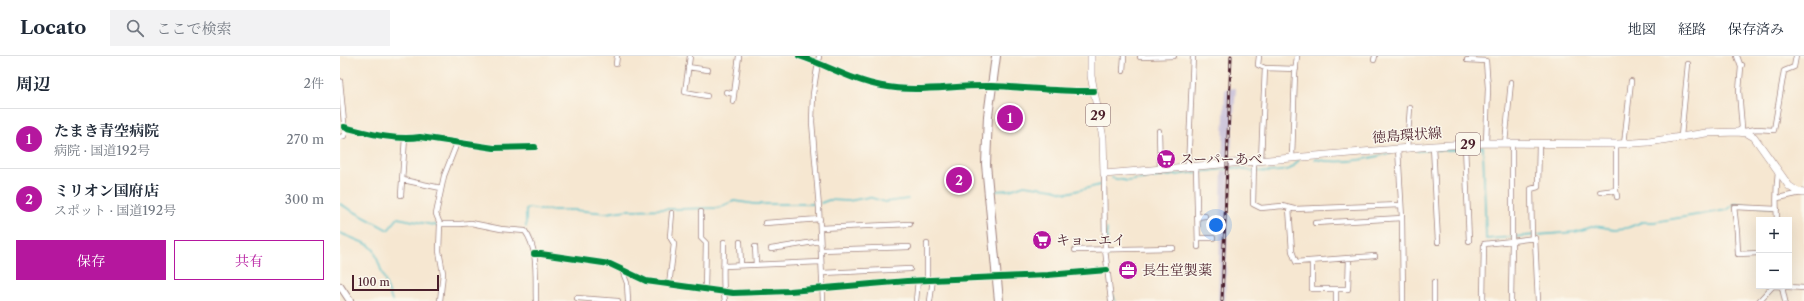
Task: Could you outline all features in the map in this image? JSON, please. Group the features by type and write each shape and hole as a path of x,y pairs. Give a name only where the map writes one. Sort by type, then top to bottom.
{"highway":[{"path":"996,56 988,116 986,164 999,301"}],"main road":[{"name":"29","path":"1091,56 1091,76 1103,138 1104,174"},
{"name":"徳島環状線","path":"1104,174 1188,168 1196,171 1257,160 1398,150 1407,148 1465,148 1486,143 1620,144 1649,142 1706,133 1737,132 1747,133 1754,137 1789,186 1803,193"}],"street":[{"path":"616,64 617,56"},
{"path":"690,56 685,92 707,96"},
{"path":"733,102 739,56"},
{"path":"799,56 819,62 868,82 895,88 919,90 991,86 1078,92 1094,91"},
{"path":"819,56 813,94 812,122 820,219 823,301"},
{"path":"1123,71 1124,56"},
{"path":"1140,57 1174,56"},
{"path":"1188,168 1193,56"},
{"path":"1259,56 1258,65 1265,68 1296,69"},
{"path":"1292,158 1297,56"},
{"path":"1737,56 1741,66 1739,91 1742,128 1737,132"},
{"path":"1737,132 1757,129 1774,130 1783,71 1794,67 1796,56"},
{"path":"1467,60 1486,61 1488,88 1486,143"},
{"path":"1681,136 1688,64"},
{"path":"688,67 708,70"},
{"path":"1265,68 1257,160 1253,171 1253,204 1261,208 1282,206 1289,208 1377,205 1384,207 1401,205"},
{"path":"731,70 737,70"},
{"path":"340,81 345,133 344,136 340,137"},
{"path":"1617,197 1616,190 1620,144 1631,81"},
{"path":"1511,82 1508,143 1512,239 1511,301"},
{"path":"726,92 734,94"},
{"path":"1407,148 1410,108"},
{"path":"344,127 370,133 406,138 420,137 494,148 535,147"},
{"path":"1159,131 1160,171"},
{"path":"401,195 406,138"},
{"path":"440,301 443,273 438,251 440,224 436,214 444,176 457,143"},
{"path":"1538,301 1535,238 1532,237 1531,189 1538,187 1539,144"},
{"path":"1465,148 1469,241"},
{"path":"1434,149 1438,242"},
{"path":"1398,150 1402,218 1403,301"},
{"path":"1196,171 1199,197 1197,217 1198,247"},
{"path":"1778,171 1776,190 1778,198 1778,217"},
{"path":"1104,174 1105,249 1112,301"},
{"path":"403,180 441,188"},
{"path":"1600,192 1616,190"},
{"path":"1778,198 1803,193"},
{"path":"1756,253 1738,254 1734,207 1777,209"},
{"path":"1289,208 1292,250 1296,262 1375,256"},
{"path":"701,212 701,238 706,243 705,288"},
{"path":"669,284 674,244 670,237 672,213"},
{"path":"1197,217 1205,216"},
{"path":"1315,223 1402,218"},
{"path":"764,223 820,219"},
{"path":"440,224 471,223 501,230 525,231 530,237 534,254 536,301"},
{"path":"820,228 910,224"},
{"path":"1483,301 1484,244 1532,237"},
{"path":"1198,238 1213,238"},
{"path":"771,248 820,241"},
{"path":"724,242 723,291 725,301"},
{"path":"740,242 741,265"},
{"path":"927,244 930,301"},
{"path":"755,247 756,264"},
{"path":"821,250 909,247"},
{"path":"1075,250 1173,248"},
{"path":"534,254 593,260 610,264 646,281 751,293 918,280 1048,275 1107,270"},
{"path":"1312,261 1312,289 1348,289 1349,258"},
{"path":"724,266 821,262"},
{"path":"822,273 910,269"},
{"path":"622,270 627,283 628,301"},
{"path":"916,301 918,280"},
{"path":"1434,282 1434,301"},
{"path":"340,286 350,301"},
{"path":"1792,287 1804,288"},
{"path":"1336,289 1336,301"},
{"path":"1759,301 1770,289"},
{"path":"1782,289 1785,301"},
{"path":"577,298 618,301"}],"shaded area":[{"path":"1236,88 1230,166 1222,167 1225,89"},
{"path":"1222,171 1230,171 1225,301 1218,301"}],"waterway":[{"path":"1467,150 1483,147 1486,239 1575,232 1595,226 1614,229 1627,228 1642,222 1654,222 1727,210 1735,204 1773,206"},
{"path":"1417,151 1431,150"},
{"path":"1435,150 1463,150"},
{"path":"1315,159 1343,162 1372,158 1390,153"},
{"path":"1112,178 1127,181 1233,168 1253,171 1284,171 1290,169 1299,160"},
{"path":"993,191 1010,190 1024,185 1053,189 1067,193 1100,185"},
{"path":"821,203 829,200 849,201 869,197 885,202 908,199"},
{"path":"526,227 526,210 529,208 540,210 574,210 606,213 627,210 718,208 734,201 755,204 817,204"},
{"path":"340,204 388,230 398,218 438,226"},
{"path":"1107,229 1107,245"},
{"path":"340,233 369,245 374,250 392,301"},
{"path":"1113,295 1115,301"}],"railway":[{"path":"1222,301 1231,56"}],"cycle path":[{"path":"799,56 871,84 896,88 923,89 991,86 1068,91 1094,91"},
{"path":"344,127 391,137 420,137 494,148 535,147"},
{"path":"534,254 610,264 646,281 733,293 790,291 907,281 1048,275 1107,270"}],"place":[{"name":"たまき青空病院","path":"1010,118"},
{"name":"スーパーあべ","path":"1166,159"},
{"name":"ミリオン国府店","path":"959,180"},
{"name":"キョーエイ","path":"1042,240"},
{"name":"長生堂製薬","path":"1128,270"}]}
